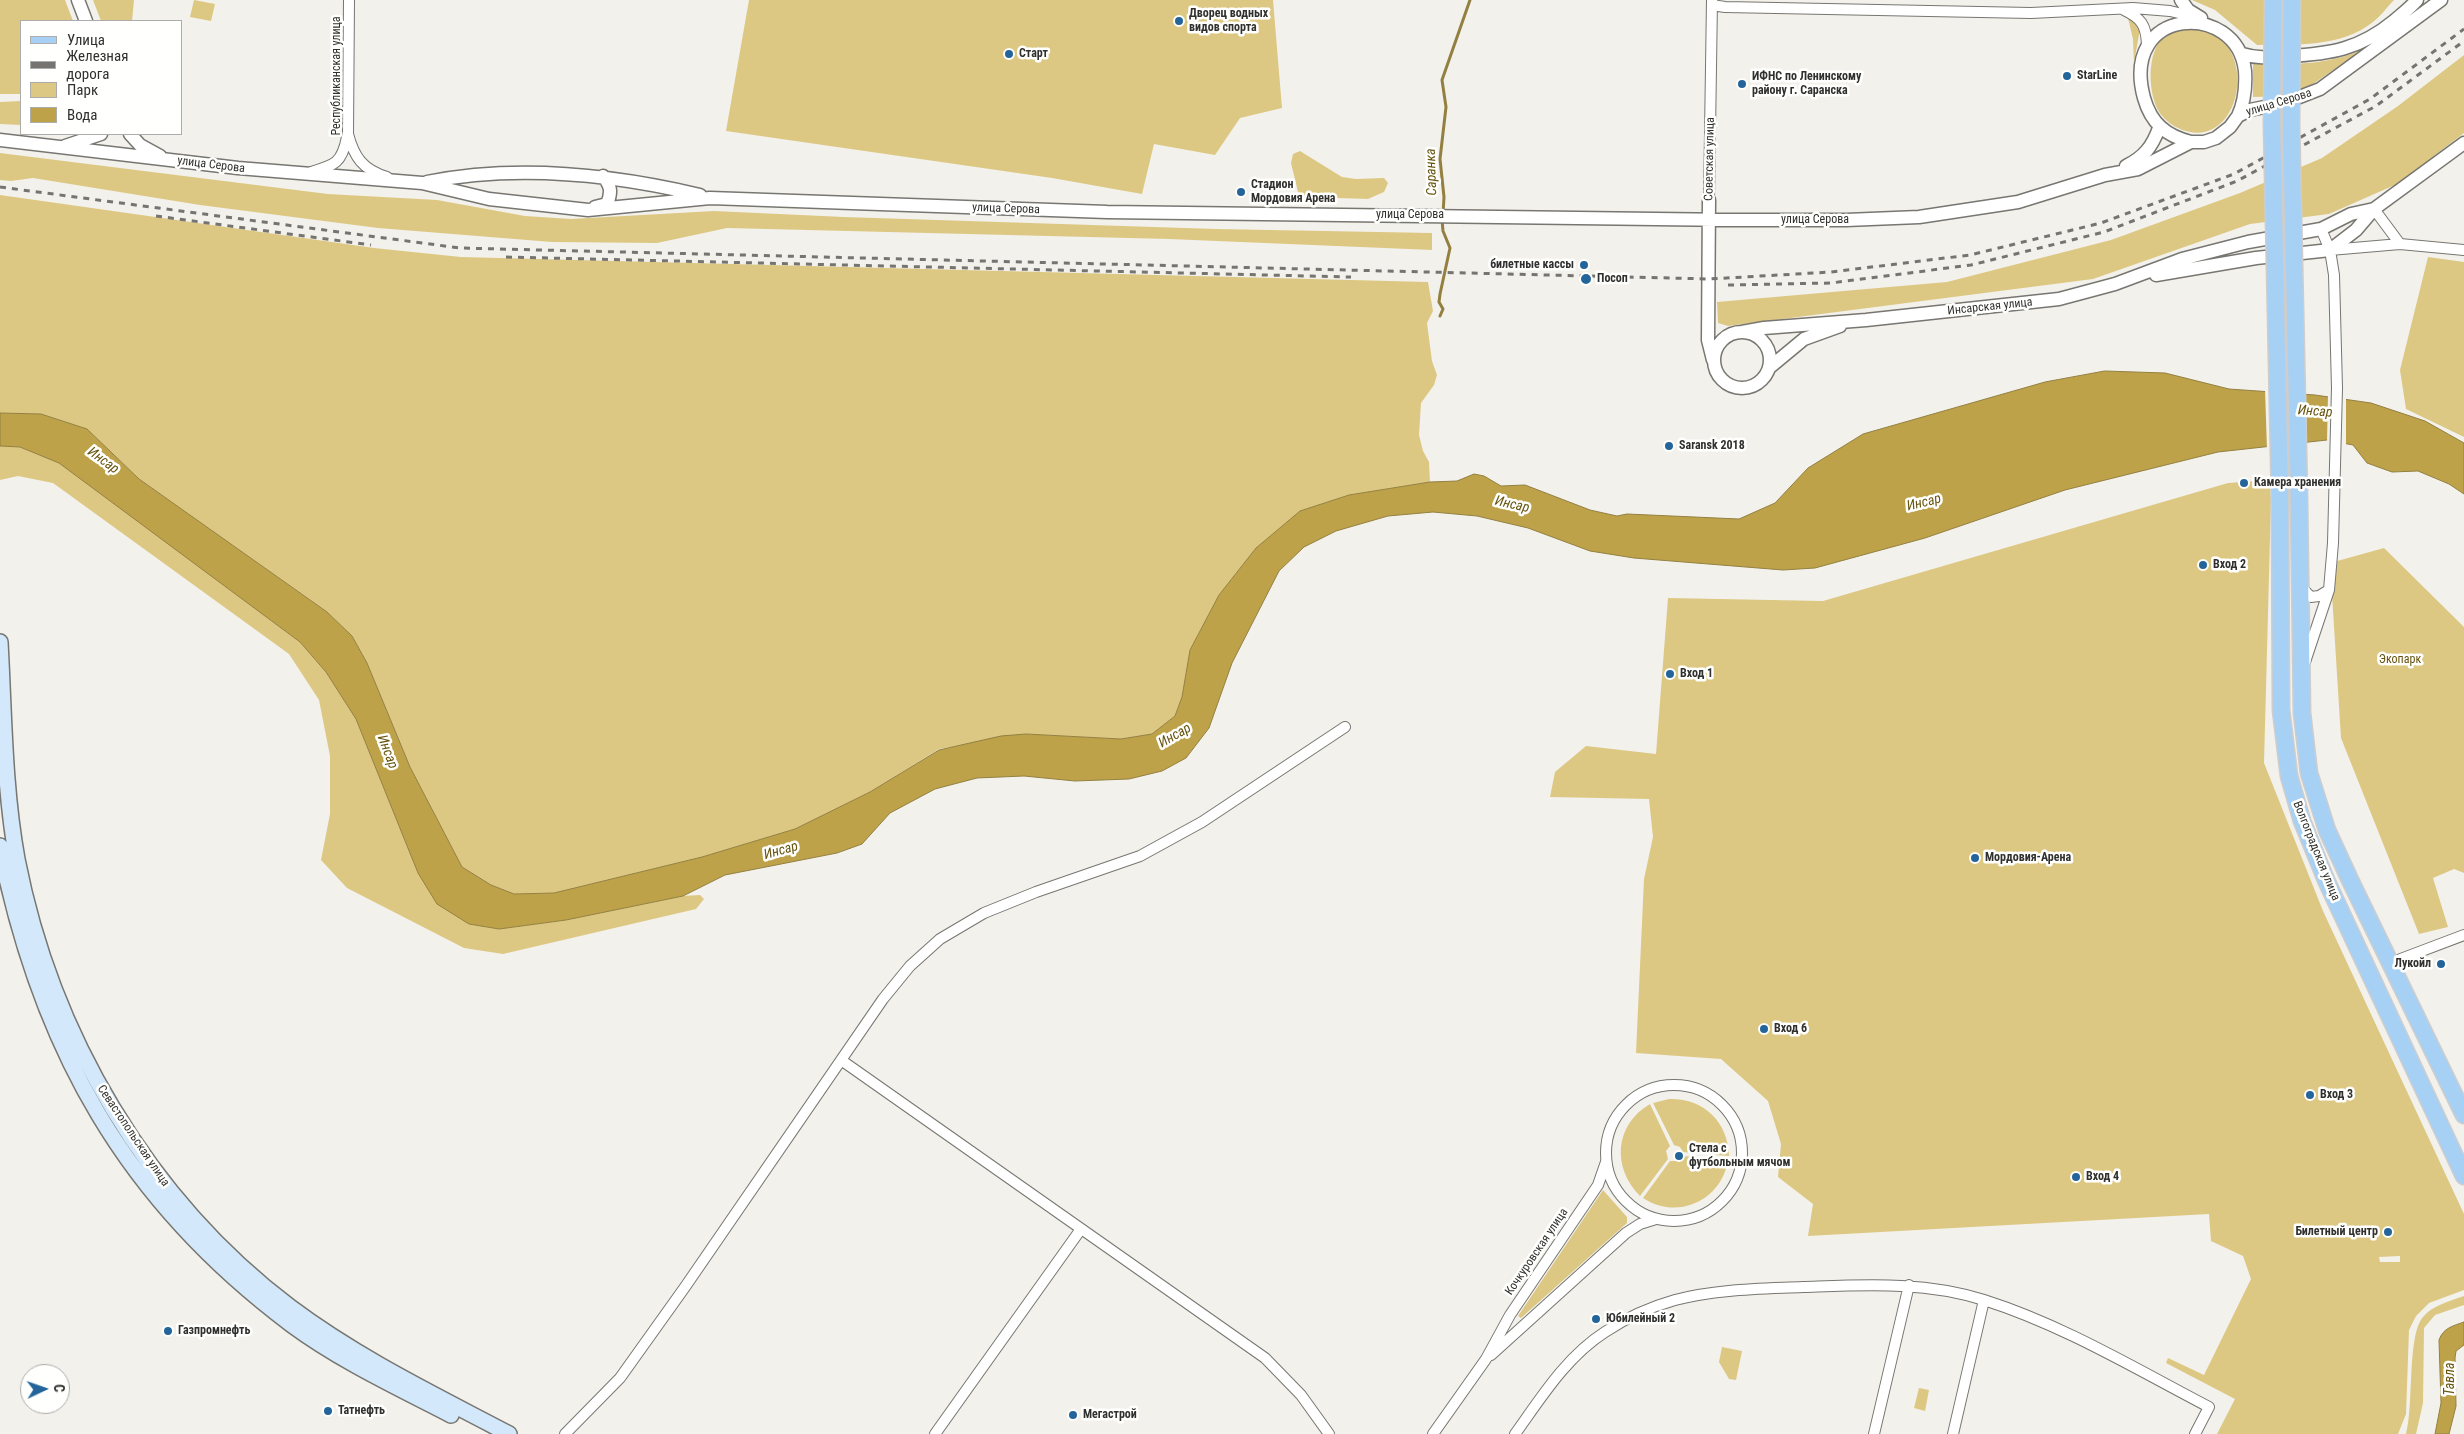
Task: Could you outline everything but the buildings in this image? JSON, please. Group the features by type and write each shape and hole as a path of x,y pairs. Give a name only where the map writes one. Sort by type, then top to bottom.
{"main road":[{"name":"Волгоградская улица","path":"2274,0 2272,124 2280,500 2281,710 2289,776 2310,842 2464,1176"},
{"name":"Волгоградская улица","path":"2292,0 2291,133 2305,750 2313,788 2327,830 2464,1115"},
{"name":"Севастопольская улица","path":"0,642 12,828 33,929 60,1003 80,1050 102,1092 151,1167 218,1244 247,1272 331,1336 381,1366 509,1434"},
{"name":"Севастопольская улица","path":"0,846 11,900 28,962 69,1060 84,1090 119,1149 165,1208 220,1264 293,1325 355,1365 487,1434"},
{"path":"2381,999 2396,1004 2406,995"},
{"path":"2408,1055 2414,1040 2429,1041"}],"street":[{"path":"78,0 86,20"},
{"name":"Республиканская улица","path":"349,0 348,134 352,152 360,163 374,173 402,182"},
{"path":"2181,0 2188,10 2198,18"},
{"path":"2242,54 2262,58 2326,54 2349,48 2368,39 2386,27 2416,0"},
{"name":"улица Серова","path":"0,140 166,160 305,174 422,183 489,199 588,210 710,198 1107,212 1846,220 1919,217 2018,202 2105,175 2138,169 2191,142 2204,142 2224,133 2238,116 2257,107 2284,103 2320,89 2441,0"},
{"path":"1712,2 1734,8 2031,13 2151,8 2198,18 2216,22 2225,28 2242,54 2246,89 2243,105 2238,116"},
{"name":"Советская улица","path":"1712,2 1708,340 1714,363"},
{"path":"2124,9 2142,21 2147,34 2142,68 2143,92 2146,106 2158,128 2180,140 2191,142"},
{"path":"2147,44 2153,33 2163,25 2174,20 2198,18"},
{"name":"улица Серова","path":"2105,175 2143,156 2152,144 2158,128"},
{"path":"305,174 331,166 340,160 348,134"},
{"path":"60,147 97,135"},
{"path":"128,135 134,156"},
{"path":"129,135 140,145 166,160"},
{"name":"Инсарская улица","path":"2127,280 2256,258 2330,250 2356,230 2374,209 2464,143"},
{"name":"улица Серова","path":"422,183 444,179 507,174 603,176 710,198"},
{"path":"588,210 606,204 610,195 610,184 603,176"},
{"path":"2374,209 2400,244"},
{"name":"Инсарская улица","path":"1739,332 1798,324 1851,321 2058,299 2127,280 2182,260 2248,242 2321,229 2351,214 2374,209"},
{"path":"2302,670 2330,590 2337,388 2334,275 2330,250 2321,229"},
{"path":"2330,250 2400,244 2464,250"},
{"path":"1709,318 1721,330 1751,333 1765,343 1770,359 1769,368 1758,383 1742,389 1734,387 1720,378 1714,363 1717,346 1722,340 1739,332"},
{"name":"Инсарская улица","path":"1769,368 1804,340 1851,321"},
{"path":"2302,588 2311,597 2319,596 2330,590"},
{"path":"565,1434 620,1378 883,999 910,966 940,939 984,913 1036,892 1140,856 1202,822 1344,727"},
{"path":"2390,963 2464,935"},
{"path":"841,1060 1265,1358 1301,1395 1329,1434"},
{"path":"1667,1086 1693,1088 1706,1093 1726,1109 1739,1133 1742,1146 1742,1159 1734,1185 1718,1205 1707,1213 1681,1221 1656,1219 1635,1209 1626,1201 1612,1182 1606,1159 1609,1134 1621,1110 1630,1101 1654,1088 1667,1086"},
{"name":"Кочкуровская улица","path":"1433,1434 1486,1359 1510,1315 1598,1184 1606,1159"},
{"name":"Кочкуровская улица","path":"1486,1359 1626,1233 1640,1224 1656,1219"},
{"path":"935,1434 1081,1229"},
{"path":"1874,1434 1909,1285"},
{"path":"1515,1434 1554,1380 1577,1354 1603,1333 1648,1310 1675,1300 1733,1291 1909,1285 1984,1300 2041,1322 2115,1357 2209,1407 2195,1434"},
{"path":"1953,1434 1984,1300"}],"green space":[{"path":"0,0 65,0 73,20 20,20 20,94 0,94"},
{"path":"93,0 134,0 132,20 101,20"},
{"path":"194,0 215,4 211,21 190,17"},
{"name":"Старт","path":"749,0 1273,0 1282,108 1240,118 1215,155 1154,144 1142,194 1052,178 726,131"},
{"path":"2192,0 2394,0 2373,22 2346,36 2317,43 2257,45 2215,10"},
{"path":"2128,18 2135,20 2140,29 2134,63 2133,39"},
{"path":"2198,25 2219,36 2232,54 2237,74 2236,95 2229,113 2216,127 2199,133 2178,128 2163,117 2157,109 2151,82 2152,62 2158,44 2172,32"},
{"path":"2364,49 2307,88 2286,96 2253,97 2253,64 2309,63 2336,59"},
{"path":"2464,55 2464,133 2397,184 2329,214 2250,224 2093,279 1728,326 1718,323 1717,302 1947,282 2111,240 2240,193 2322,158 2398,106"},
{"path":"20,101 20,125 0,124 0,102"},
{"path":"1300,151 1342,177 1356,179 1384,178 1388,183 1384,192 1368,199 1306,197 1298,192 1291,163 1293,154"},
{"path":"0,153 328,194 437,200 525,216 571,219 714,211 1216,229 1432,233 1432,250 1169,239 727,228 657,243 552,242 378,228 200,205 33,178 11,181 0,180"},
{"path":"0,195 374,248 461,257 1428,282 1433,311 1427,323 1432,361 1437,375 1434,385 1421,403 1419,435 1423,451 1429,462 1430,482 1349,495 1300,511 1256,548 1219,595 1190,650 1182,697 1175,716 1152,734 1121,739 1026,734 939,749 870,792 795,829 702,857 554,893 514,894 491,885 462,867 410,767 367,663 352,636 327,612 139,479 87,429 41,414 0,413"},
{"path":"2428,257 2464,262 2464,437 2406,409 2400,370"},
{"path":"0,446 20,447 59,462 300,642 326,672 356,719 418,873 469,924 499,929 566,920 683,896 700,895 704,899 696,909 503,954 464,948 347,888 321,860 330,814 330,756 319,700 289,654 53,483 18,476 0,480"},
{"name":"Мордовия-Арена","path":"2270,480 2264,763 2323,911 2464,1214 2464,1290 2429,1303 2416,1316 2409,1330 2406,1414 2398,1434 2217,1434 2235,1399 2166,1363 2168,1358 2204,1375 2251,1279 2243,1256 2211,1241 2209,1214 1808,1236 1813,1204 1778,1177 1781,1144 1768,1101 1721,1059 1636,1053 1644,879 1653,837 1649,799 1550,797 1555,772 1586,746 1656,754 1668,598 1823,601 2228,483","holes":["2400,1256 2400,1262 2380,1262 2379,1257"]},
{"name":"Экопарк","path":"2384,548 2464,627 2464,873 2454,869 2433,878 2448,927 2419,934 2341,738 2330,563"},
{"path":"1669,1099 1693,1103 1703,1107 1711,1114 1719,1122 1724,1132 1728,1143 1729,1156 1683,1152 1680,1147 1674,1145 1653,1103"},
{"path":"1650,1104 1670,1146 1666,1151 1668,1159 1640,1196 1631,1185 1625,1173 1621,1160 1621,1147 1629,1123"},
{"path":"1683,1156 1728,1160 1724,1174 1708,1196 1684,1207 1656,1205 1643,1198 1670,1161 1679,1161"},
{"path":"1603,1190 1627,1217 1627,1223 1521,1318 1518,1316"},
{"path":"2464,1296 2464,1305 2435,1315 2424,1328 2423,1403 2416,1434 2406,1434 2410,1406 2413,1355 2418,1326 2423,1317 2432,1309"},
{"path":"1722,1347 1742,1351 1736,1380 1729,1379 1719,1362"},
{"path":"1919,1388 1929,1390 1925,1411 1914,1408"}],"water":[{"name":"Инсар","path":"2105,371 2165,373 2229,389 2315,395 2371,403 2425,421 2464,443 2464,494 2449,484 2418,471 2392,472 2367,463 2353,445 2327,440 2218,452 2065,490 1925,538 1815,568 1783,570 1634,558 1590,551 1528,528 1477,516 1433,512 1388,516 1336,531 1304,547 1279,571 1232,663 1209,728 1186,758 1162,771 1129,779 1075,781 1024,776 977,778 935,789 890,813 862,844 837,853 725,875 683,896 566,920 499,929 469,924 437,904 418,873 356,719 326,672 300,642 59,463 20,447 0,446 0,413 41,414 87,429 139,479 327,612 352,636 367,663 410,767 462,867 491,885 514,894 554,893 702,857 795,829 870,792 939,750 1001,736 1026,734 1121,739 1152,734 1175,716 1182,697 1190,650 1219,595 1256,548 1300,511 1349,495 1430,482 1457,481 1474,474 1484,476 1501,486 1525,485 1590,510 1617,516 1627,514 1739,519 1775,503 1808,468 1863,434 2045,382"},
{"name":"Тавла","path":"2464,1322 2464,1345 2456,1351 2455,1358 2456,1406 2449,1434 2435,1434 2441,1403 2439,1340 2446,1330"}],"pier":[{"path":"2265,389 2306,392 2307,445 2267,450"},
{"path":"2328,394 2346,397 2346,446 2327,442"}],"waterway":[{"name":"Саранка","path":"1443,214 1444,197 1440,159 1446,107 1442,80 1470,0"},
{"name":"Саранка","path":"1440,316 1443,309 1439,302 1440,294 1450,248 1443,231 1442,220"}],"railway":[{"path":"0,187 460,248 1709,279 1831,272 1970,255 2101,223 2234,174 2370,99 2464,29"},
{"path":"1728,285 1831,283 1971,265 2104,232 2237,181 2376,106 2464,41"},
{"path":"156,216 371,245"},
{"path":"506,257 1351,277"}],"place":[{"name":"Дворец водных видов спорта","path":"1179,21"},
{"name":"Старт","path":"1009,54"},
{"name":"StarLine","path":"2067,76"},
{"name":"ИФНС по Ленинскому району г. Саранска","path":"1742,84"},
{"name":"Стадион Мордовия Арена","path":"1241,192"},
{"name":"билетные кассы","path":"1584,265"},
{"name":"Посоп","path":"1586,279"},
{"name":"Saransk 2018","path":"1669,446"},
{"name":"Камера хранения","path":"2244,483"},
{"name":"Вход 2","path":"2203,565"},
{"name":"Вход 1","path":"1670,674"},
{"name":"Мордовия-Арена","path":"1975,858"},
{"name":"Лукойл","path":"2441,964"},
{"name":"Вход 6","path":"1764,1029"},
{"name":"Вход 3","path":"2310,1095"},
{"name":"Стела с футбольным мячом","path":"1679,1156"},
{"name":"Вход 4","path":"2076,1177"},
{"name":"Билетный центр","path":"2388,1232"},
{"name":"Юбилейный 2","path":"1596,1319"},
{"name":"Газпромнефть","path":"168,1331"},
{"name":"Татнефть","path":"328,1411"},
{"name":"Мегастрой","path":"1073,1415"}]}
